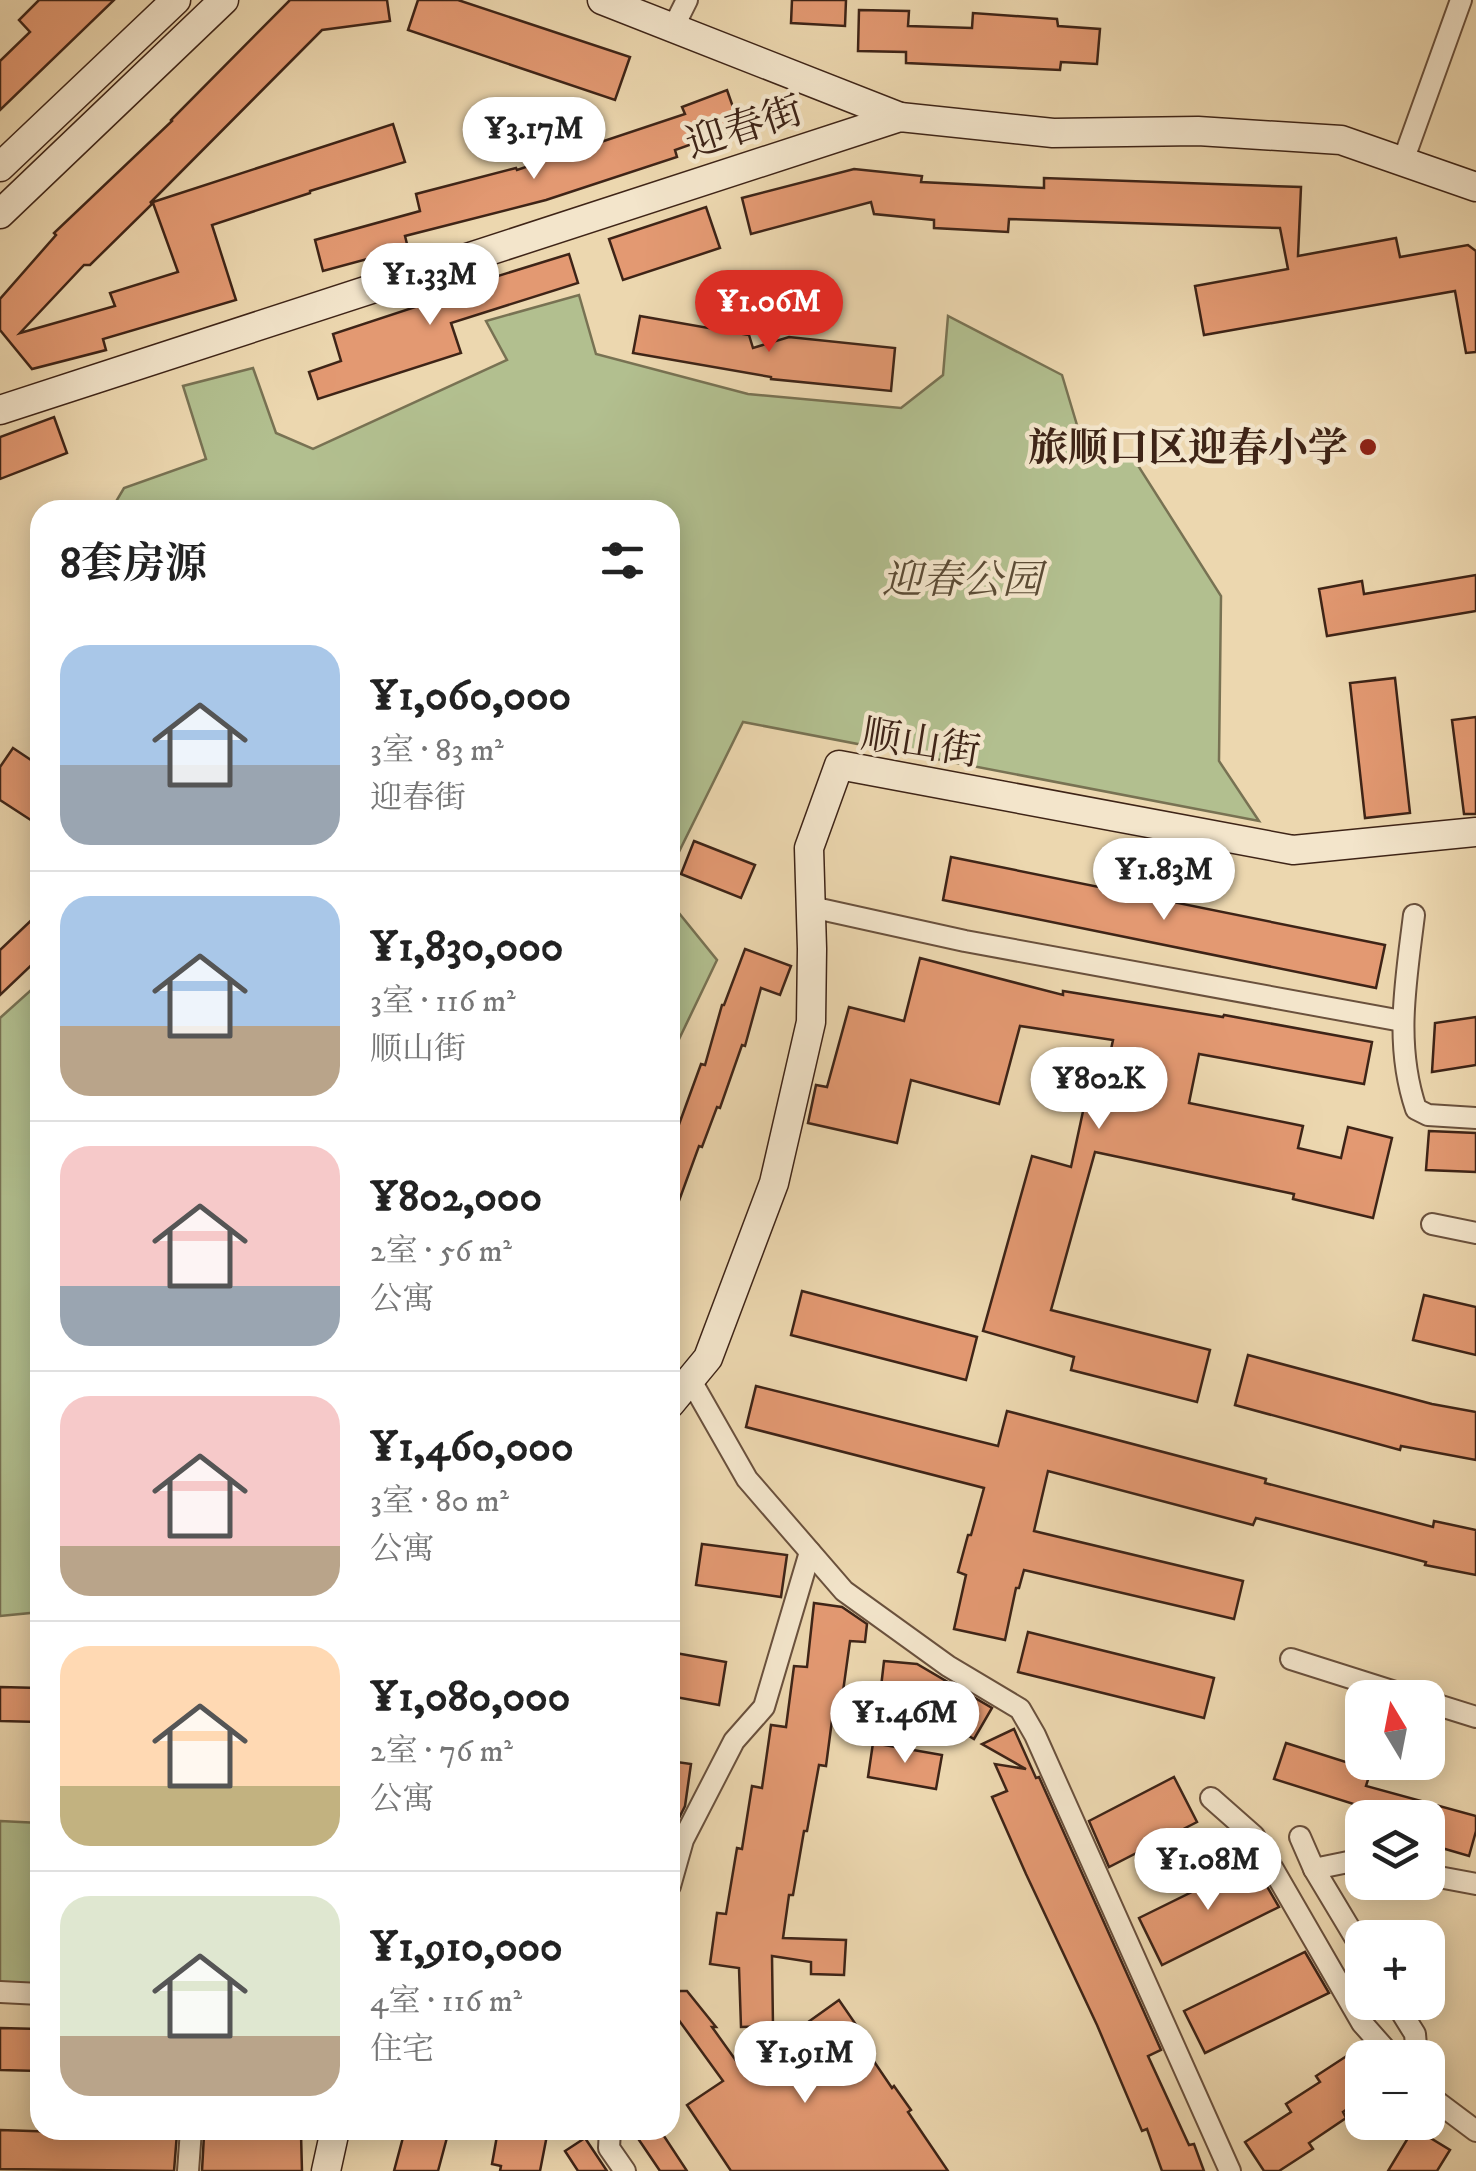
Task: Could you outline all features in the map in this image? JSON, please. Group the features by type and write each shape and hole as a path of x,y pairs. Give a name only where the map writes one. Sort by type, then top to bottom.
{"street":[{"path":"0,167 176,0"},
{"path":"0,214 224,0"},
{"path":"602,0 900,117"},
{"path":"673,28 687,0"},
{"path":"1403,161 1462,0"},
{"name":"迎春街","path":"0,410 900,117 1053,133 1198,131 1341,140 1476,187"},
{"name":"顺山街","path":"680,1392 708,1358 774,1183 811,1022 809,848 839,765 1293,850 1476,832"},
{"path":"811,907 965,941 1402,1021"},
{"path":"1414,915 1402,1021 1408,1085 1416,1109 1428,1115 1476,1118"},
{"path":"1432,1224 1476,1233"},
{"path":"690,1379 747,1478 844,1592 948,1666 1020,1709 1035,1734 1230,2171"},
{"path":"680,1848 734,1741 764,1708 810,1552"},
{"path":"1291,1658 1359,1680"},
{"path":"1445,1707 1476,1717"},
{"path":"1210,1798 1254,1836 1362,2023 1377,2040"},
{"path":"1300,1838 1345,1921"},
{"path":"1314,1869 1345,1863"},
{"path":"1445,1878 1476,1884"},
{"path":"0,1992 30,1994"},
{"path":"1445,2108 1476,2131"},
{"path":"188,2171 190,2140"},
{"path":"326,2171 333,2140"},
{"path":"609,2140 609,2148 625,2171"}],"green space":[{"name":"迎春公园","path":"579,295 596,354 748,394 901,408 943,375 948,316 1062,375 1083,445 1132,456 1221,596 1219,761 1259,821 743,722 680,850 680,500 117,500 124,488 206,459 183,386 253,368 276,433 313,449 507,360 486,321"},
{"path":"680,914 717,960 680,1037"},
{"path":"30,991 30,1613 0,1616 0,1018"},
{"path":"0,1821 30,1822 30,1984 0,1982"}],"building":[{"path":"39,0 114,0 0,110 0,61 30,32 19,20"},
{"path":"290,0 387,0 390,21 322,30 150,203 393,124 405,162 212,225 236,300 103,339 106,350 32,369 0,330 0,299 54,233","holes":["153,203 178,272 110,293 115,306 20,333 84,265 90,265"]},
{"path":"418,0 458,0 630,57 615,100 408,30"},
{"path":"792,0 846,0 845,26 791,23"},
{"path":"859,10 909,11 908,26 972,28 973,13 1057,19 1058,26 1100,29 1097,64 1061,62 1060,70 906,63 906,52 858,51"},
{"path":"727,90 740,127 675,150 677,157 546,200 405,236 408,248 323,271 315,240 420,211 416,194 517,170 685,114 682,107"},
{"path":"854,169 922,176 921,182 1044,188 1044,178 1301,187 1298,256 1396,238 1400,257 1468,245 1476,251 1476,352 1466,353 1455,291 1204,335 1195,286 1288,269 1280,228 1009,219 1008,232 934,228 934,220 874,214 871,202 751,234 742,198"},
{"path":"706,207 720,248 623,280 609,239"},
{"path":"569,254 578,283 451,323 461,353 318,399 309,372 341,361 333,334"},
{"path":"640,316 749,335 753,348 789,337 895,348 891,391 771,379 633,353"},
{"path":"54,417 67,453 0,479 0,437"},
{"path":"1476,575 1476,611 1327,636 1319,589 1362,581 1364,594"},
{"path":"1395,678 1410,813 1365,818 1350,683"},
{"path":"1476,717 1476,814 1464,814 1452,720"},
{"path":"13,748 30,759 30,820 0,800 0,767"},
{"path":"694,841 755,865 741,898 681,874"},
{"path":"951,857 1385,945 1376,988 943,900"},
{"path":"30,922 30,966 0,995 0,950"},
{"path":"745,949 791,966 780,995 761,988 745,1046 742,1045 720,1108 717,1107 702,1147 699,1146 680,1198 680,1122 701,1064 705,1065"},
{"path":"920,958 1063,995 1063,991 1224,1015 1372,1042 1364,1084 1199,1054 1189,1103 1303,1126 1298,1148 1341,1158 1348,1127 1392,1138 1373,1218 1293,1199 1294,1194 1095,1152 1051,1310 1210,1350 1197,1402 1071,1370 1074,1357 983,1331 1032,1156 1071,1167 1090,1079 1104,1082 1113,1040 1020,1026 999,1104 911,1080 897,1143 808,1123 816,1085 827,1087 849,1007 904,1021"},
{"path":"1476,1017 1476,1065 1432,1072 1435,1023"},
{"path":"1429,1131 1476,1133 1476,1172 1426,1170"},
{"path":"802,1291 977,1337 966,1380 791,1335"},
{"path":"1424,1295 1476,1307 1476,1355 1413,1340"},
{"path":"1248,1355 1476,1412 1476,1460 1401,1446 1400,1450 1235,1405"},
{"path":"756,1386 998,1446 1007,1411 1433,1527 1434,1521 1476,1530 1476,1575 1425,1565 1426,1562 1256,1518 1253,1525 1048,1471 1034,1531 1243,1581 1234,1619 1024,1570 1016,1588 1005,1640 954,1629 966,1575 958,1572 984,1488 746,1427"},
{"path":"702,1544 787,1555 781,1597 696,1585"},
{"path":"814,1603 842,1607 867,1624 865,1642 850,1641 841,1706 834,1705 826,1766 819,1765 783,1938 846,1940 844,1975 811,1974 811,1962 772,1956 773,2026 741,2027 739,1968 710,1964 717,1913 726,1914 752,1786 762,1788 771,1725 786,1727 794,1666 807,1667"},
{"path":"1028,1632 1214,1678 1204,1718 1018,1672"},
{"path":"680,1654 726,1662 719,1705 680,1698"},
{"path":"884,1661 917,1664 992,1708 974,1739 906,1699 880,1696"},
{"path":"0,1687 30,1688 30,1722 0,1721"},
{"path":"1014,1729 1161,2050 1148,2056 1204,2171 1162,2171 1147,2129 1142,2131 992,1797 1007,1791 995,1764 1026,1769 982,1744"},
{"path":"873,1743 942,1755 936,1789 868,1777"},
{"path":"1286,1743 1345,1762 1345,1780 1368,1780 1366,1786 1417,1800 1345,1801 1274,1779"},
{"path":"680,1762 691,1764 680,1816"},
{"path":"1174,1777 1197,1822 1109,1867 1089,1821"},
{"path":"1445,1808 1476,1816 1469,1856 1445,1849"},
{"path":"1253,1862 1279,1907 1162,1965 1139,1918"},
{"path":"1305,1952 1329,1993 1205,2053 1184,2011"},
{"path":"680,1991 687,1991 716,2027 712,2027 742,2069 774,2049 799,2089 835,2067 808,2028 814,2025 804,2025 839,2000 859,2029 854,2032 911,2110 908,2112 948,2171 731,2171 687,2105 723,2081 680,2022"},
{"path":"0,2028 30,2029 30,2071 0,2070"},
{"path":"1345,2057 1345,2119 1309,2143 1313,2149 1279,2171 1264,2171 1245,2142 1291,2112 1286,2104 1320,2082 1316,2076"},
{"path":"0,2130 30,2131 30,2140 176,2140 174,2171 0,2169"},
{"path":"204,2140 301,2140 302,2171 202,2171"},
{"path":"402,2140 446,2140 438,2171 394,2171"},
{"path":"496,2140 546,2140 540,2171 500,2171 501,2166 492,2164"},
{"path":"586,2140 607,2171 578,2171 565,2151"},
{"path":"639,2140 667,2140 687,2171 660,2171"},
{"path":"1407,2140 1434,2140 1450,2150 1437,2171 1388,2171"}],"place":[{"name":"旅顺口区迎春小学","path":"1368,447"}]}
